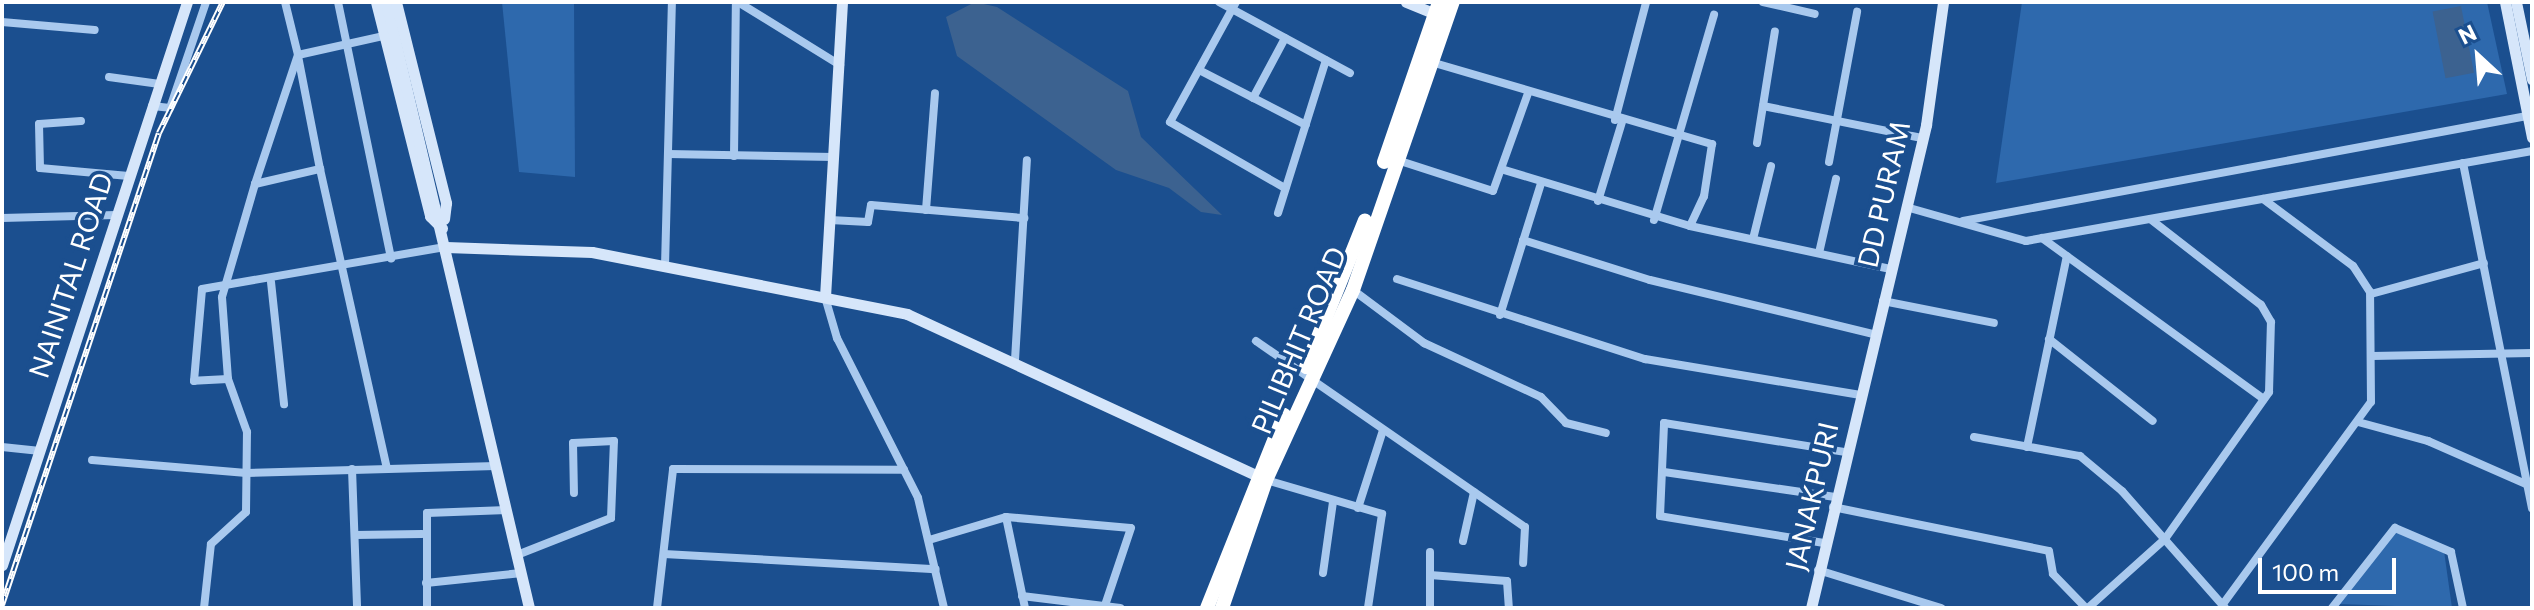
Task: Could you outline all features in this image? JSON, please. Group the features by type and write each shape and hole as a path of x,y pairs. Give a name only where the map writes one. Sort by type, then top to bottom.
{"highway":[{"name":"PILIBHIT ROAD","path":"1222,608 1261,478 1306,376 1353,290 1394,159 1429,62 1439,10 1453,2"},
{"path":"1306,376 1342,288 1439,10"},
{"path":"1207,608 1261,478"}],"street":[{"name":"NAINITAL ROAD","path":"2,565 187,2"},
{"path":"152,106 170,108 206,2"},
{"path":"285,2 340,270 387,469"},
{"path":"338,2 391,259"},
{"path":"376,2 430,216 443,228"},
{"path":"386,2 443,228 529,608"},
{"path":"396,2 446,203 443,228"},
{"path":"665,266 672,2"},
{"path":"734,156 737,2"},
{"path":"737,2 840,65"},
{"path":"842,2 825,297 837,338 904,470 929,540 944,608"},
{"path":"1219,2 1234,5 1285,38 1350,73"},
{"path":"1406,2 1439,10"},
{"path":"1763,2 1815,14"},
{"name":"DD PURAM","path":"1859,395 1922,138 1943,2"},
{"path":"2505,2 2528,72"},
{"path":"2516,2 2528,72 2532,137"},
{"path":"1598,201 1646,3"},
{"path":"1234,5 1170,122 1285,188"},
{"path":"1829,162 1857,12"},
{"path":"1654,220 1714,15"},
{"path":"2,22 95,30"},
{"path":"1757,143 1775,31"},
{"path":"298,55 384,36"},
{"path":"1253,98 1285,38"},
{"path":"204,608 211,544 242,521 246,473 247,432 228,379 226,285 255,184 298,55"},
{"path":"1278,213 1326,60"},
{"path":"1429,62 1679,140 1712,144 1704,196 1690,226"},
{"path":"1199,70 1306,125"},
{"path":"109,77 160,84"},
{"path":"926,210 935,93"},
{"path":"1394,159 1493,191 1528,93"},
{"path":"1763,106 1922,138"},
{"path":"1959,222 2530,116"},
{"path":"81,121 39,124 40,168 129,176"},
{"path":"1906,207 2026,241 2532,151"},
{"path":"668,154 834,157"},
{"path":"1015,360 1027,160"},
{"path":"2463,163 2532,508"},
{"path":"1753,239 1771,166"},
{"path":"255,184 320,169"},
{"path":"1501,169 1654,220 1890,269"},
{"path":"1819,253 1836,179"},
{"path":"1500,315 1541,183"},
{"path":"1974,437 2080,456 2165,539 2224,606 2371,402 2371,294 2353,266 2263,199"},
{"path":"830,220 868,222 871,205 1024,218"},
{"path":"2,218 116,215"},
{"path":"1664,472 1833,502 2049,551 2053,574 2087,608 2165,539 2264,399 2272,353 2271,322 2261,305 2150,219"},
{"path":"2042,238 2264,399"},
{"path":"1523,240 1650,280 1874,334"},
{"path":"228,379 194,381 200,291 340,270 446,247 592,252 825,297 907,314 1015,360 1261,478 1333,502 1382,514 1368,608"},
{"path":"2027,447 2067,256"},
{"path":"2371,294 2484,263"},
{"path":"1397,279 1500,315 1645,359 1859,395"},
{"path":"271,282 284,404"},
{"path":"1353,290 1424,343 1541,397 1566,423 1606,433"},
{"path":"1883,301 1994,323"},
{"path":"2049,339 2153,421"},
{"path":"1256,341 1525,527 1523,563"},
{"path":"2372,356 2532,353"},
{"name":"JANAKPURI","path":"1811,608 1859,395"},
{"path":"2358,422 2428,441 2528,485"},
{"path":"1824,543 1660,516 1664,423 1846,452"},
{"path":"1358,508 1383,430"},
{"path":"517,555 611,518 614,441 573,443 574,493"},
{"path":"2,447 38,451"},
{"path":"92,460 246,473 496,466"},
{"path":"352,469 357,608"},
{"path":"657,608 673,469 904,470"},
{"path":"1463,541 1474,492"},
{"path":"1323,573 1333,502"},
{"path":"427,608 422,534 427,513 507,510"},
{"path":"929,540 1006,517 1131,528 1105,606"},
{"path":"1006,517 1025,608"},
{"path":"2332,608 2395,528 2451,552 2463,608"},
{"path":"355,535 422,534"},
{"path":"1430,552 1430,608"},
{"path":"664,554 936,569"},
{"path":"1818,570 1941,608"},
{"path":"426,583 521,573"},
{"path":"1430,575 1507,581 1509,608"},
{"path":"1022,596 1120,608"}],"shaded area":[{"path":"502,2 574,2 575,177 519,172"},
{"path":"975,2 997,7 1128,91 1141,137 1222,215 1201,212 1169,188 1116,170 957,56 946,17"},
{"path":"2022,2 2487,2 2507,94 1996,183"},
{"path":"2461,6 2474,73 2446,78 2433,12"},
{"path":"2395,532 2444,551 2452,608 2339,604"}],"railway":[{"path":"2,605 159,133 223,2"}]}
